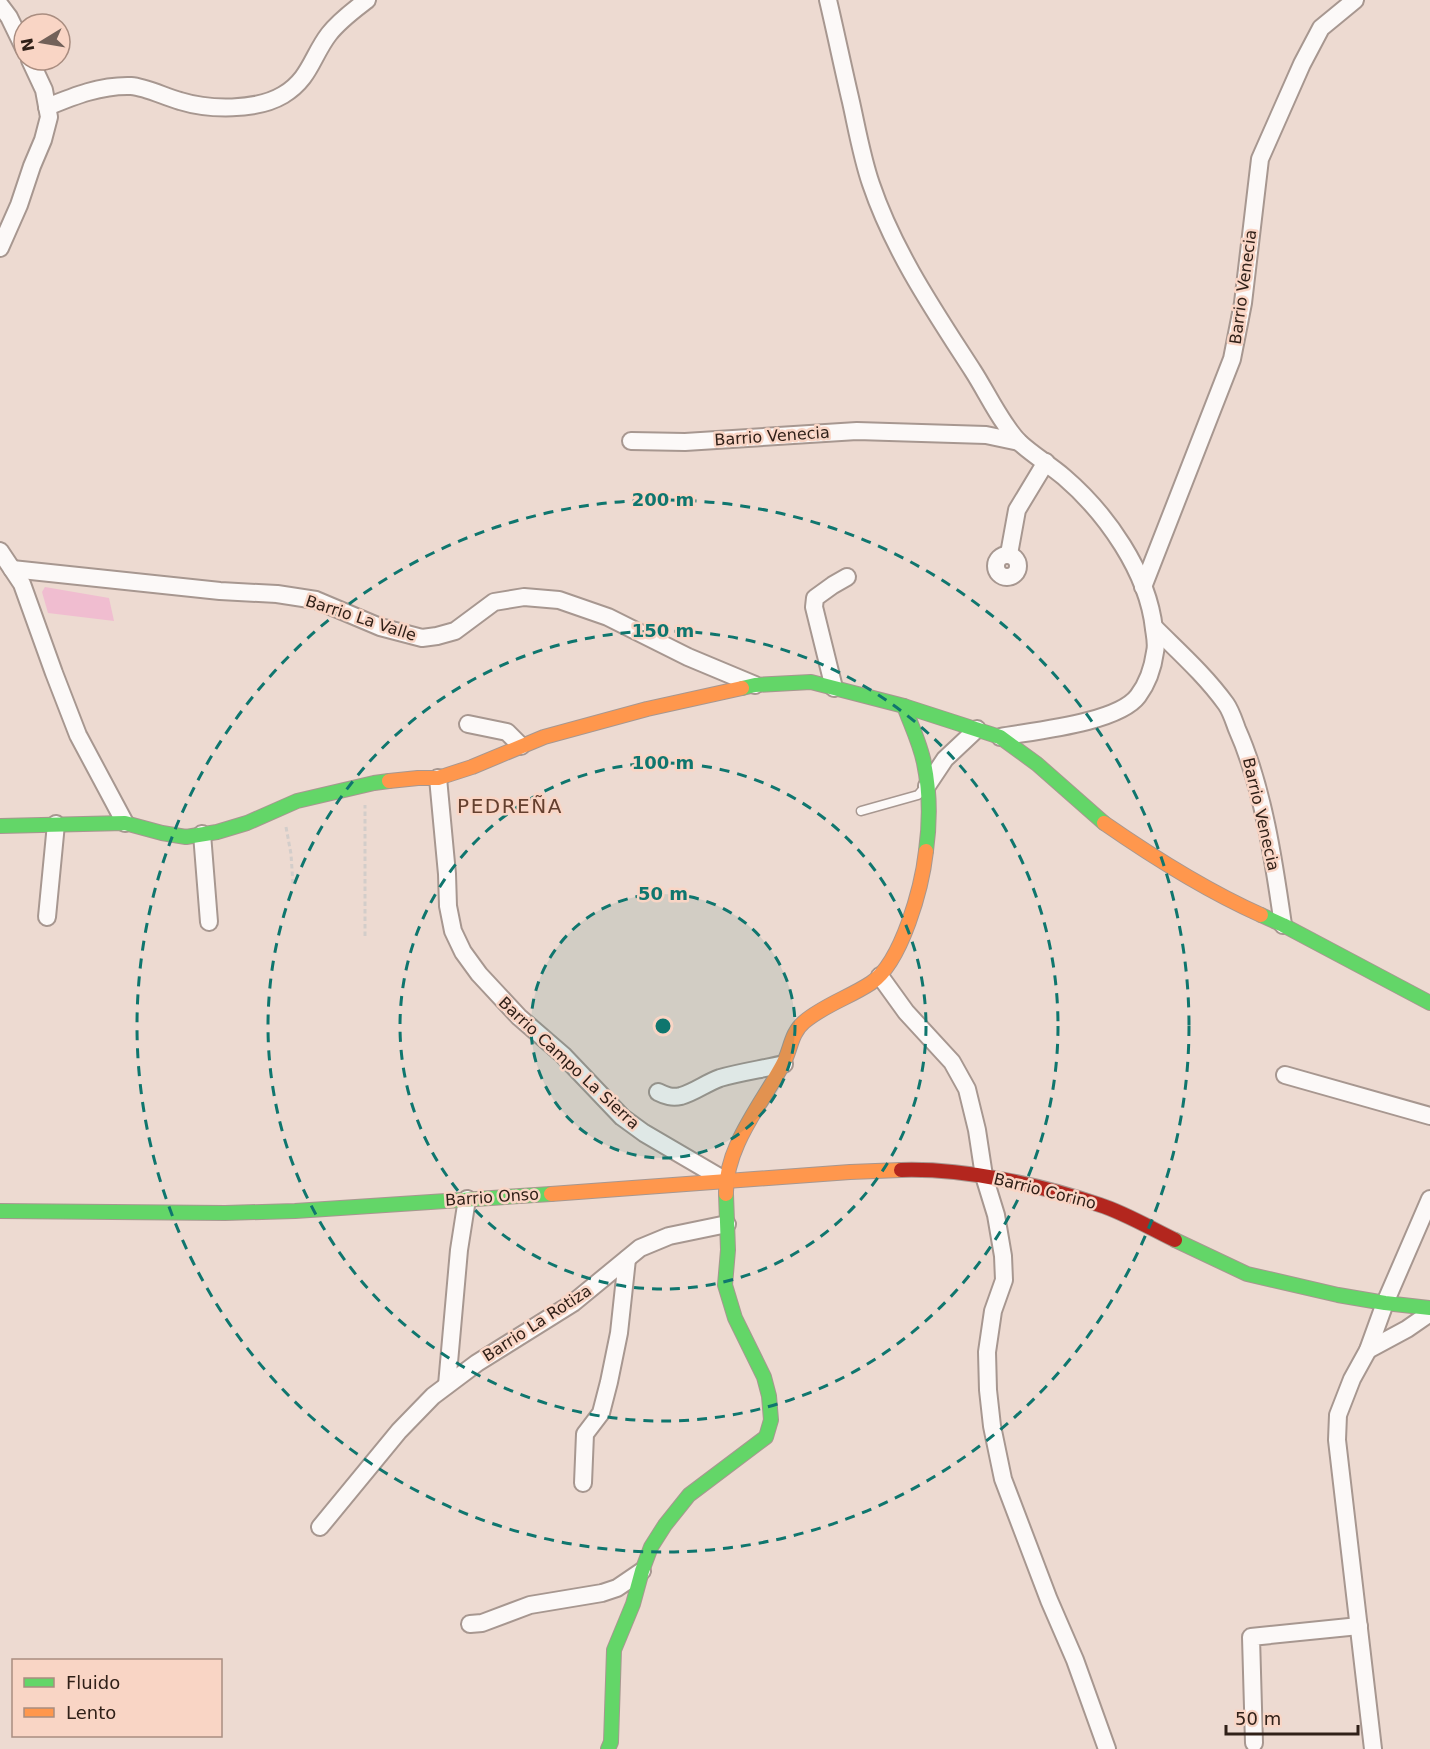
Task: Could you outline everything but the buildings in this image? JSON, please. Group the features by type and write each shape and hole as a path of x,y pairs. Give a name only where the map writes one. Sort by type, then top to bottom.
{"street":[{"path":"47,107 77,94 112,87 134,86 182,102 202,106 237,107 260,104 282,96 301,82 329,34 367,0"},
{"name":"Barrio Venecia","path":"828,0 859,140 872,185 908,267 933,310 986,390 1003,421 1019,442 1065,478 1092,504 1124,547 1143,587 1152,616 1156,650 1149,677 1138,696 1127,706 1087,721 1000,737"},
{"name":"Barrio Venecia","path":"1143,587 1232,359 1243,303 1260,159 1302,64 1321,28 1356,0"},
{"path":"0,5 12,22"},
{"path":"0,248 44,140 49,117 44,90 36,72"},
{"name":"Barrio Venecia","path":"631,441 685,442 857,431 986,435 1019,442"},
{"path":"1010,555 1017,510 1046,462"},
{"path":"0,551 22,584 78,735 125,824"},
{"name":"Barrio La Valle","path":"12,569 220,591 277,594 316,600 380,627 422,638 455,631 494,602 524,597 559,600 608,617 688,657 755,685"},
{"path":"834,688 813,607 815,598 847,577"},
{"name":"Barrio Venecia","path":"1154,627 1198,670 1227,706 1246,748 1259,793 1277,881 1283,925"},
{"path":"0,826 125,824 186,837 217,832 247,823 297,801 365,785 418,778 438,778 472,767 544,737 647,709 755,685 811,682 904,706 1000,737 1037,764 1097,818 1149,854 1237,904 1283,925 1430,1003"},
{"path":"608,1749 611,1742 614,1650 633,1604 651,1547 689,1495 766,1437 771,1420 769,1396 764,1377 735,1318 725,1285 728,1250 726,1182 732,1158 752,1115 784,1064 794,1033 804,1022 880,976 907,931 921,886 927,846 929,804 924,764 904,706"},
{"path":"468,724 507,732 521,747"},
{"path":"927,786 945,759 977,729"},
{"name":"Barrio Campo La Sierra","path":"438,778 448,906 453,931 463,952 503,1001 563,1055 622,1117 644,1133 726,1182"},
{"path":"47,917 56,824"},
{"path":"202,834 208,922"},
{"path":"880,976 906,1012 952,1062 967,1089 977,1130 984,1176"},
{"path":"658,1092 668,1096 679,1096 721,1078 784,1064"},
{"path":"1285,1075 1430,1116"},
{"name":"Barrio Onso","path":"0,1211 237,1213 295,1211 850,1172 911,1170 984,1176"},
{"name":"Barrio Corino","path":"1107,1749 1075,1660 1049,1600 1003,1479 992,1426 987,1352 993,1311 1004,1280 1003,1256 996,1215 984,1176 1102,1205 1247,1274 1294,1286 1385,1303 1430,1308"},
{"path":"447,1385 459,1250 467,1199"},
{"path":"1373,1749 1337,1440 1338,1415 1352,1378 1368,1350 1385,1303 1430,1199"},
{"name":"Barrio La Rotiza","path":"320,1527 399,1431 447,1385 477,1363 573,1303 640,1248 669,1236 727,1224"},
{"path":"583,1483 585,1434 602,1413 619,1333 627,1259"},
{"path":"1397,1334 1402,1319 1403,1305"},
{"path":"1368,1350 1430,1313"},
{"path":"470,1624 482,1623 530,1605 602,1593 617,1588 642,1571"},
{"path":"1254,1743 1251,1637 1359,1626"}],"lane":[{"path":"861,811 918,795 927,786"}],"path":[{"path":"365,785 365,936"},
{"path":"282,807 291,854 293,885"}],"shaded area":[{"path":"45,587 109,598 114,621 48,613 42,592"}],"traffic: fast":[{"path":"742,688 755,685 811,682 904,706 1000,737 1037,764 1104,823"},
{"path":"904,706 920,748 926,774 929,807 926,851"},
{"path":"0,826 125,823 186,837 217,832 247,823 297,801 389,781"},
{"path":"1261,915 1430,1003"},
{"path":"0,1211 225,1213 295,1211 551,1194"},
{"path":"608,1749 611,1742 614,1650 633,1604 651,1547 689,1495 766,1437 771,1420 769,1396 764,1377 735,1318 725,1285 728,1250 726,1194"},
{"path":"1175,1240 1247,1274 1338,1295 1430,1308"}],"traffic: slow":[{"path":"389,781 438,778 472,767 544,737 647,709 742,688"},
{"path":"1104,823 1180,872 1261,915"},
{"path":"726,1194 727,1177 738,1143 782,1066 799,1027 820,1011 871,983 892,959 909,923 926,851"},
{"path":"551,1194 901,1170"}],"traffic: jam":[{"path":"901,1170 976,1175 1053,1191 1109,1208 1175,1240"}],"district":[{"name":"PEDREÑA","path":"510,806"}]}
